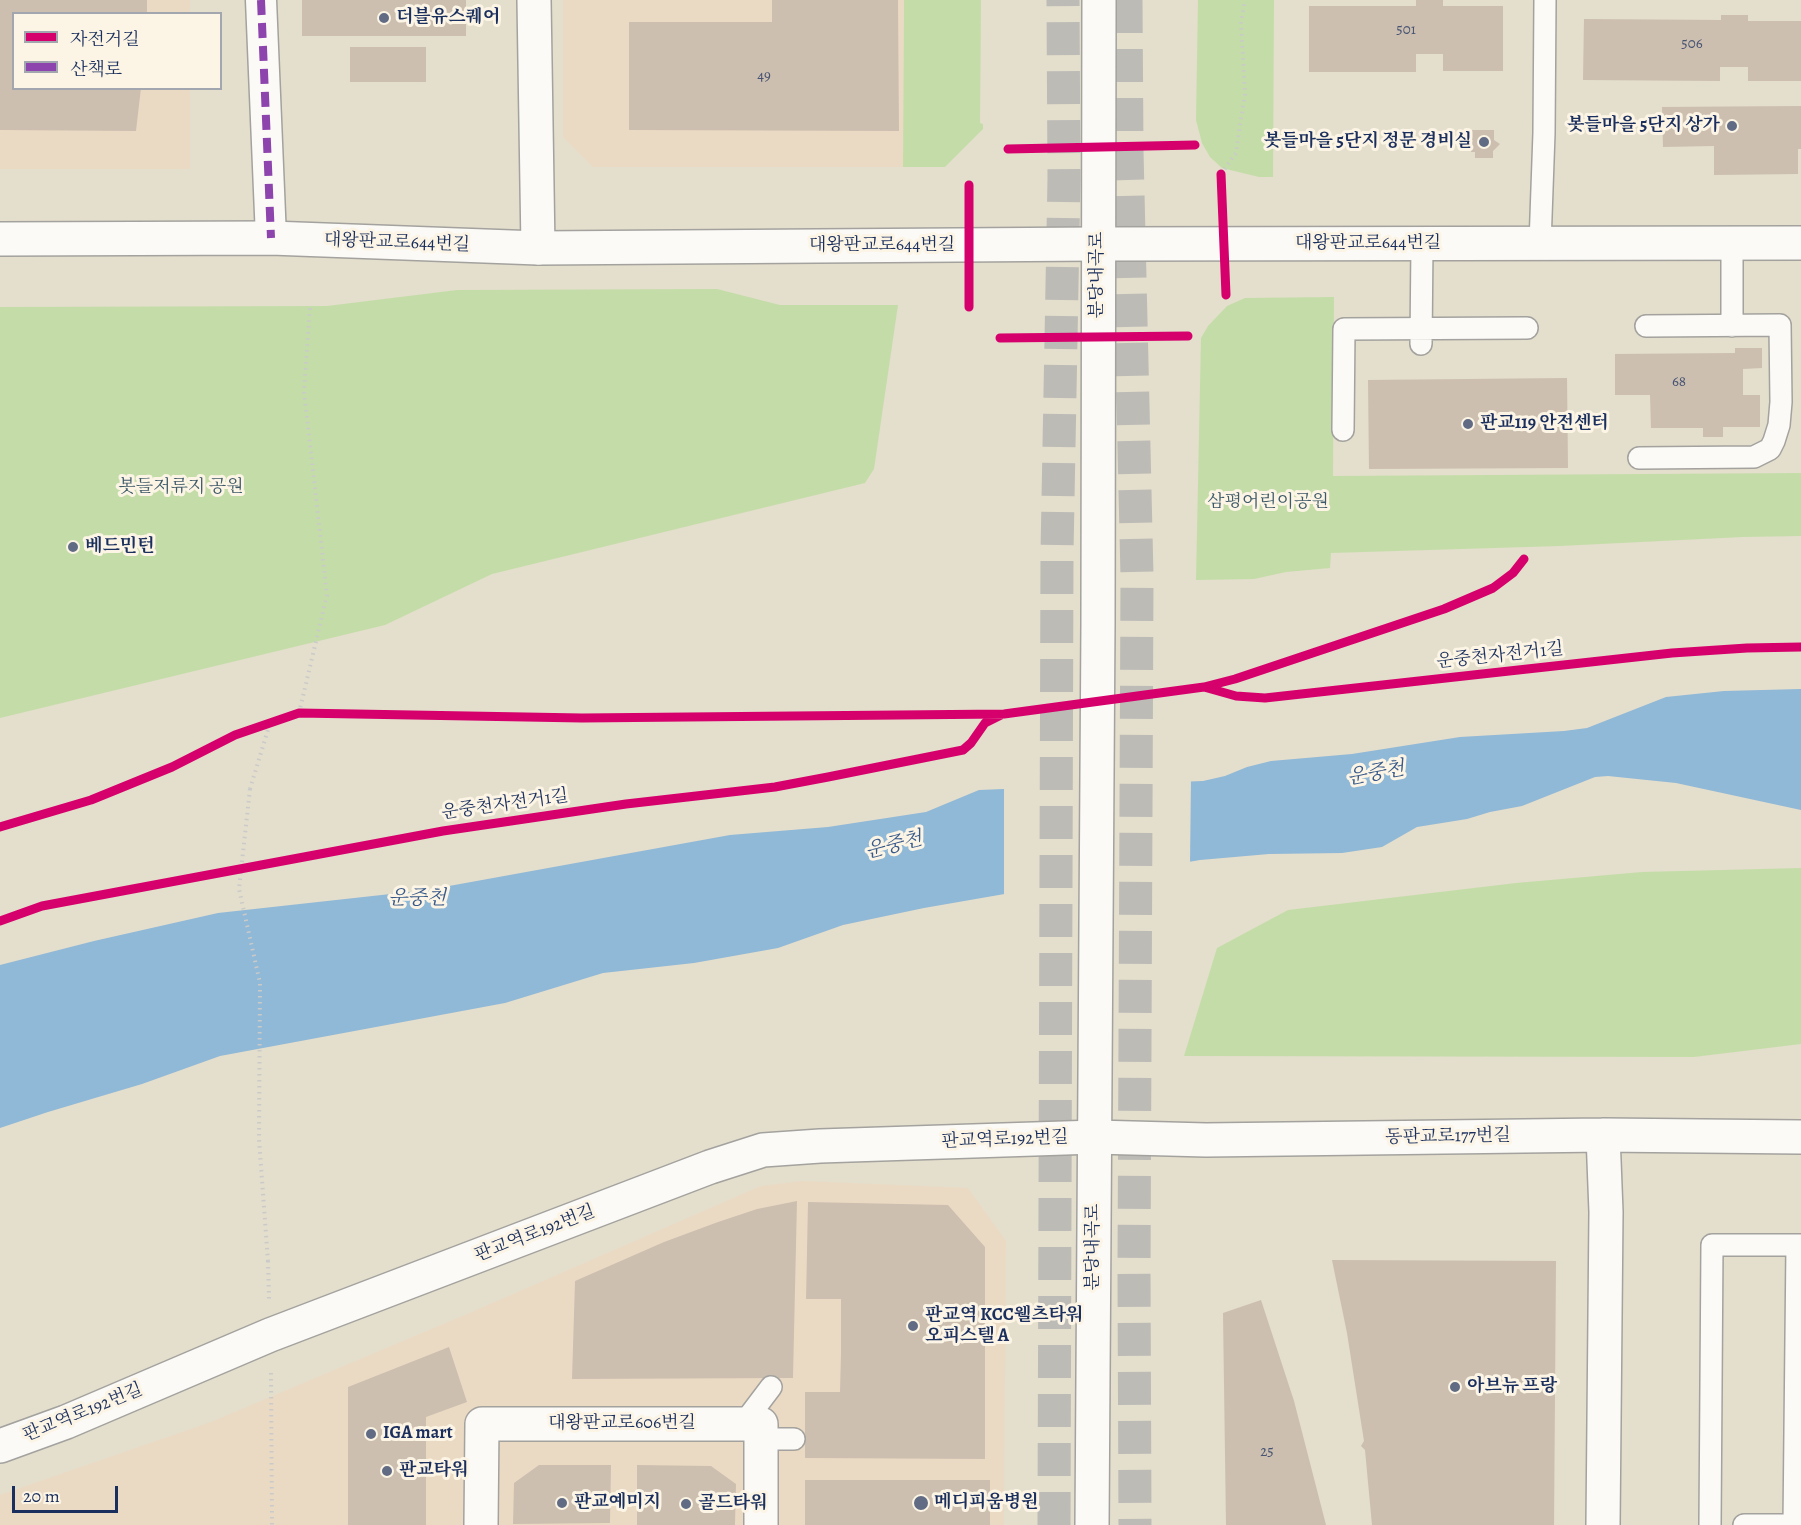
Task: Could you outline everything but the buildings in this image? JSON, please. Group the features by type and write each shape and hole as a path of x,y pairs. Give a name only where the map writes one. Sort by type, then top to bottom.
{"street":[{"path":"261,0 271,238"},
{"path":"534,0 538,248"},
{"name":"분당내곡로","path":"1092,1525 1098,623 1099,0"},
{"name":"대왕판교로644번길","path":"0,239 271,238 538,248 1801,243"},
{"path":"1603,1135 1606,1223 1603,1525"},
{"name":"동판교로177번길","path":"1095,1137 1206,1140 1603,1135 1801,1137"},
{"name":"판교역로192번길","path":"0,1446 66,1422 270,1335 710,1167 764,1150 1095,1137"},
{"name":"대왕판교로606번길","path":"481,1525 482,1424 752,1432"},
{"path":"752,1432 761,1525"}],"lane":[{"path":"1540,244 1545,0"},
{"path":"1732,243 1732,326"},
{"path":"1421,336 1422,244"},
{"path":"1639,459 1744,459 1754,457 1770,449 1779,425 1780,325 1646,326"},
{"path":"1343,430 1344,329 1421,336 1527,328"},
{"path":"1710,1525 1712,1245 1799,1245 1794,1525"},
{"path":"771,1387 752,1432 794,1439"},
{"path":"1744,1525 1801,1525"}],"path":[{"path":"1221,186 1221,174 1236,153 1245,94 1241,30 1245,0"},
{"path":"299,712 327,595 304,391 310,306"},
{"path":"268,1261 259,1139 260,983 239,889 250,789 275,721 299,712 311,713"},
{"path":"228,871 251,867"},
{"path":"270,1335 272,1525"}],"shaded area":[{"path":"0,0 190,0 190,12 12,12 12,90 190,90 190,169 0,169"},
{"path":"563,0 904,0 903,167 593,167 563,137"},
{"path":"802,1181 968,1188 1006,1241 1004,1525 0,1525 0,1495 211,1422 479,1309 761,1186"}],"green space":[{"path":"904,0 981,0 980,123 983,124 983,129 945,167 903,167"},
{"path":"1198,0 1274,0 1273,177 1259,177 1222,168 1210,157 1202,143 1196,120"},
{"name":"봇들저류지 공원","path":"717,289 780,305 898,305 874,469 865,483 492,574 385,625 0,718 0,307 327,306 457,290"},
{"name":"삼평어린이공원","path":"1334,297 1333,476 1801,473 1801,536 1331,553 1330,568 1286,572 1254,579 1196,580 1201,338 1208,326 1227,306 1245,298"},
{"path":"1801,868 1801,1044 1694,1057 1184,1056 1217,948 1288,910 1516,883 1642,872"}],"water":[{"name":"운중천","path":"1801,689 1801,810 1676,783 1608,776 1595,777 1522,806 1467,819 1417,827 1382,847 1342,853 1269,854 1200,860 924,908 843,925 778,948 694,963 603,973 505,1003 220,1056 142,1084 0,1128 0,965 94,941 218,913 427,890 730,835 828,827 926,812 979,790 1203,781 1271,761 1352,754 1460,737 1587,728 1666,697 1724,691"}],"pier":[{"path":"1191,778 1190,865 1004,897 1004,786"}],"tunnel":[{"path":"1054,1525 1057,553 1064,179 1063,0"},
{"path":"1126,0 1127,151 1137,576 1135,1525"}],"marked path":[{"path":"261,0 271,238"}],"cycle path":[{"path":"1008,149 1195,145"},
{"path":"1221,174 1226,295"},
{"path":"969,185 969,307"},
{"path":"1000,338 1188,336"},
{"path":"0,827 91,800 172,767 235,735 299,713 582,718 1004,714 1204,687 1235,679 1444,609 1493,588 1513,573 1524,559"},
{"name":"운중천자전거1길","path":"1204,687 1236,696 1265,698 1672,653 1801,647"},
{"name":"운중천자전거1길","path":"0,921 42,906 443,831 626,804 775,787 963,750 985,723 1001,715"}],"place":[{"name":"더블유스퀘어","path":"384,18"},
{"name":"봇들마을 5단지 상가","path":"1732,126"},
{"name":"봇들마을 5단지 정문 경비실","path":"1484,142"},
{"name":"판교119 안전센터","path":"1468,424"},
{"name":"베드민턴","path":"73,547"},
{"name":"판교역 KCC웰츠타워 오피스텔 A","path":"913,1326"},
{"name":"아브뉴 프랑","path":"1455,1387"},
{"name":"IGA mart","path":"371,1434"},
{"name":"판교타워","path":"387,1471"},
{"name":"판교예미지","path":"562,1503"},
{"name":"메디피움병원","path":"921,1503"},
{"name":"골드타워","path":"686,1504"}]}
